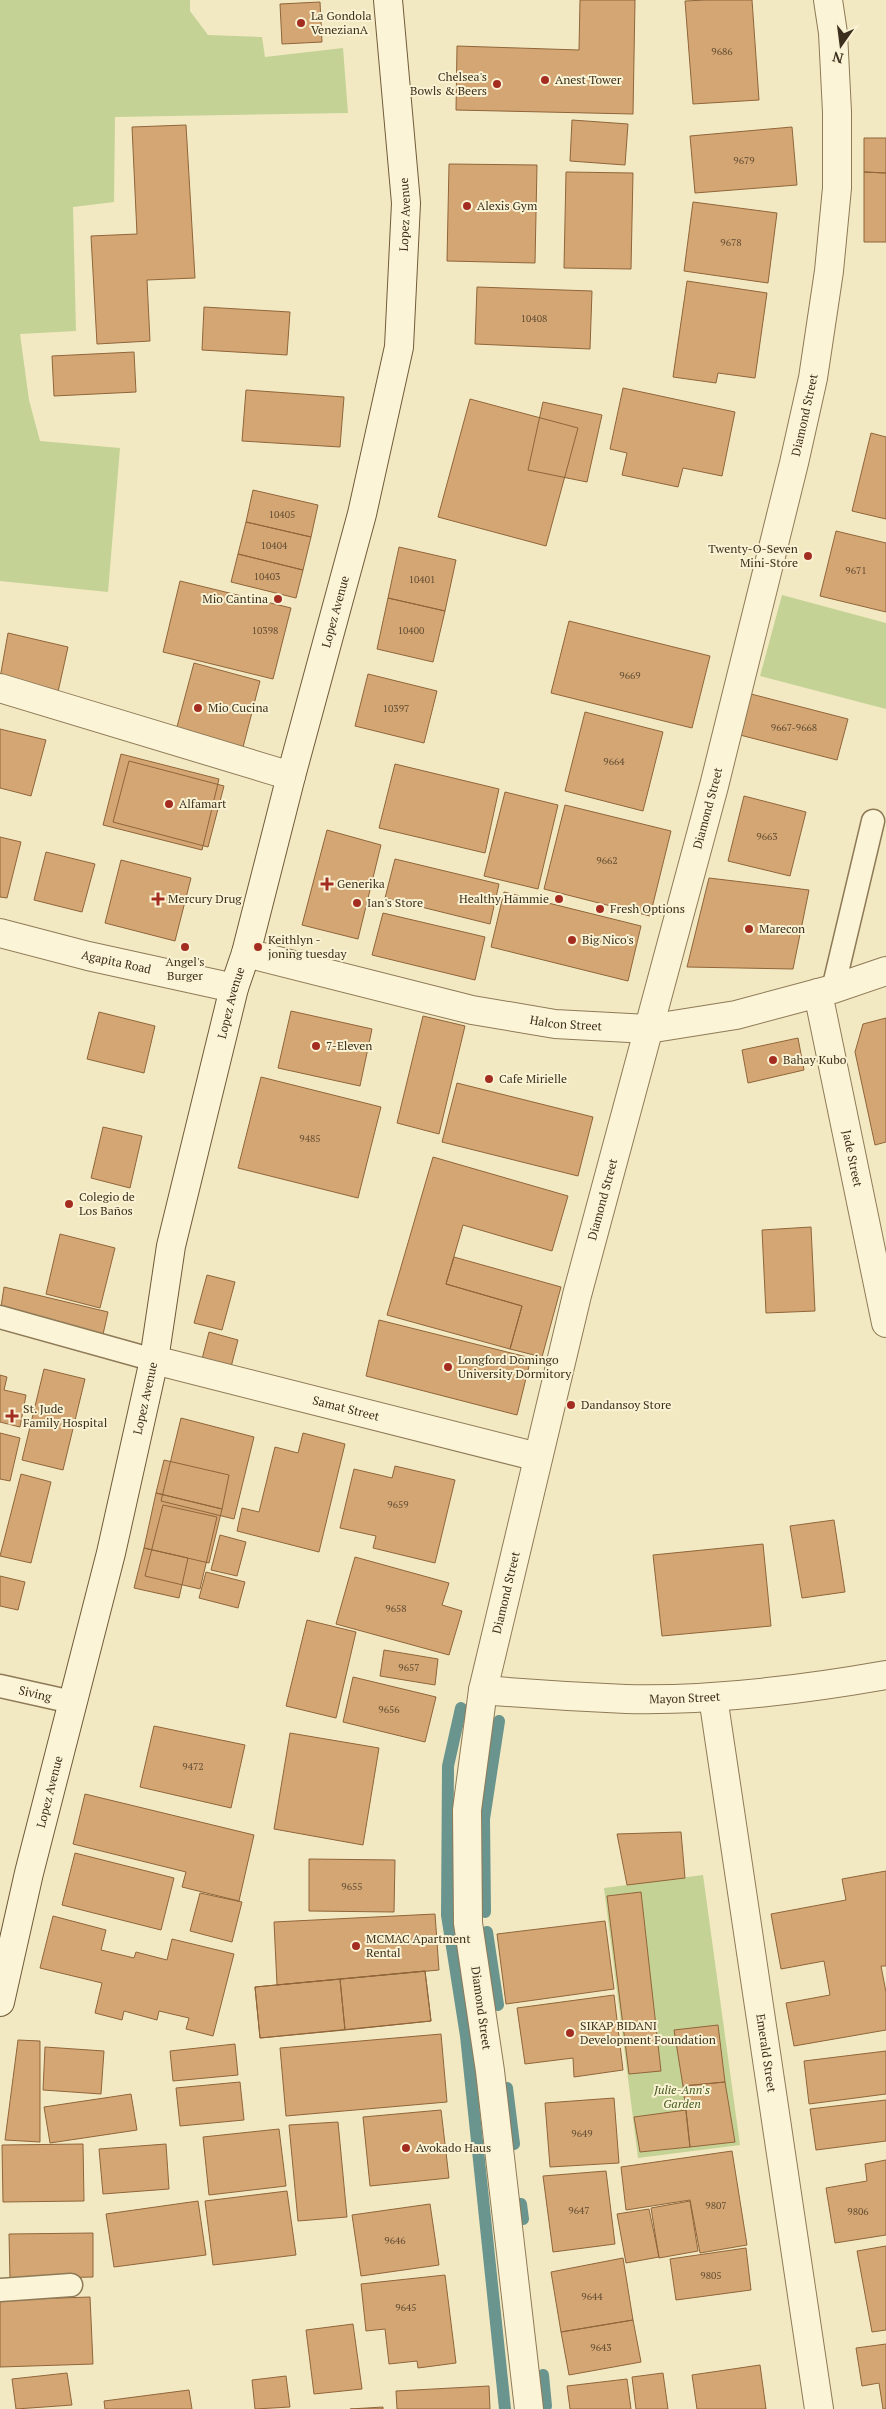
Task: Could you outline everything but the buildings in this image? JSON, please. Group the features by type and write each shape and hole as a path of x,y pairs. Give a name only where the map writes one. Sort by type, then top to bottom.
{"street":[{"name":"Lopez Avenue","path":"0,2002 29,1873 111,1553 154,1360 171,1246 234,988 246,953 291,776 362,514 399,347 406,203 388,0"},
{"name":"Diamond Street","path":"529,2409 490,2071 468,1923 467,1810 483,1690 576,1295 724,748 794,464 813,378 829,271 837,188 837,112 833,33 828,0"},
{"path":"0,688 291,776"},
{"name":"Agapita Road","path":"0,934 88,956 234,988"},
{"name":"Halcon Street","path":"246,953 472,1010 555,1024 648,1029 736,1015 826,991 886,971"},
{"name":"Jade Street","path":"826,991 886,1324"},
{"name":"Samat Street","path":"154,1360 538,1457"},
{"name":"Mayon Street","path":"483,1690 628,1699 713,1697 776,1691 886,1675"},
{"name":"Emerald Street","path":"713,1697 819,2409"}],"lane":[{"path":"826,991 874,821"},
{"path":"0,1317 154,1360"},
{"name":"Siving","path":"0,1686 72,1702"},
{"path":"0,2290 72,2285"}],"green space":[{"path":"0,0 190,0 190,11 208,35 262,37 265,57 343,48 348,113 115,117 114,202 73,207 76,331 20,334 29,400 40,441 120,448 108,592 0,581"},
{"path":"782,595 886,623 886,709 760,676"},
{"name":"Julie-Ann's Garden","path":"703,1875 740,2145 638,2158 604,1888"}],"waterway":[{"path":"461,1708 448,1766 447,1915 466,2036 505,2409"},
{"path":"485,1912 484,1819 499,1721"},
{"path":"487,1932 498,2005"},
{"path":"507,2088 514,2144"},
{"path":"521,2204 523,2219"},
{"path":"543,2375 546,2406"}],"place":[{"name":"La Gondola VenezianA","path":"301,23"},
{"name":"Anest Tower","path":"545,80"},
{"name":"Chelsea's Bowls & Beers","path":"497,84"},
{"name":"Alexis Gym","path":"467,206"},
{"name":"Twenty-O-Seven Mini-Store","path":"808,556"},
{"name":"Mio Cantina","path":"278,599"},
{"name":"Mio Cucina","path":"198,708"},
{"name":"Alfamart","path":"169,804"},
{"name":"Generika","path":"327,884"},
{"name":"Mercury Drug","path":"158,899"},
{"name":"Healthy Hammie","path":"559,899"},
{"name":"Ian's Store","path":"357,903"},
{"name":"Fresh Options","path":"600,909"},
{"name":"Marecon","path":"749,929"},
{"name":"Big Nico's","path":"572,940"},
{"name":"Angel's Burger","path":"185,947"},
{"name":"Keithlyn - joning tuesday","path":"258,947"},
{"name":"7-Eleven","path":"316,1046"},
{"name":"Bahay Kubo","path":"773,1060"},
{"name":"Cafe Mirielle","path":"489,1079"},
{"name":"Colegio de Los Baños","path":"69,1204"},
{"name":"Longford Domingo University Dormitory","path":"448,1367"},
{"name":"Dandansoy Store","path":"571,1405"},
{"name":"St. Jude Family Hospital","path":"12,1416"},
{"name":"MCMAC Apartment Rental","path":"356,1946"},
{"name":"SIKAP BIDANI Development Foundation","path":"570,2033"},
{"name":"Avokado Haus","path":"406,2148"}]}
